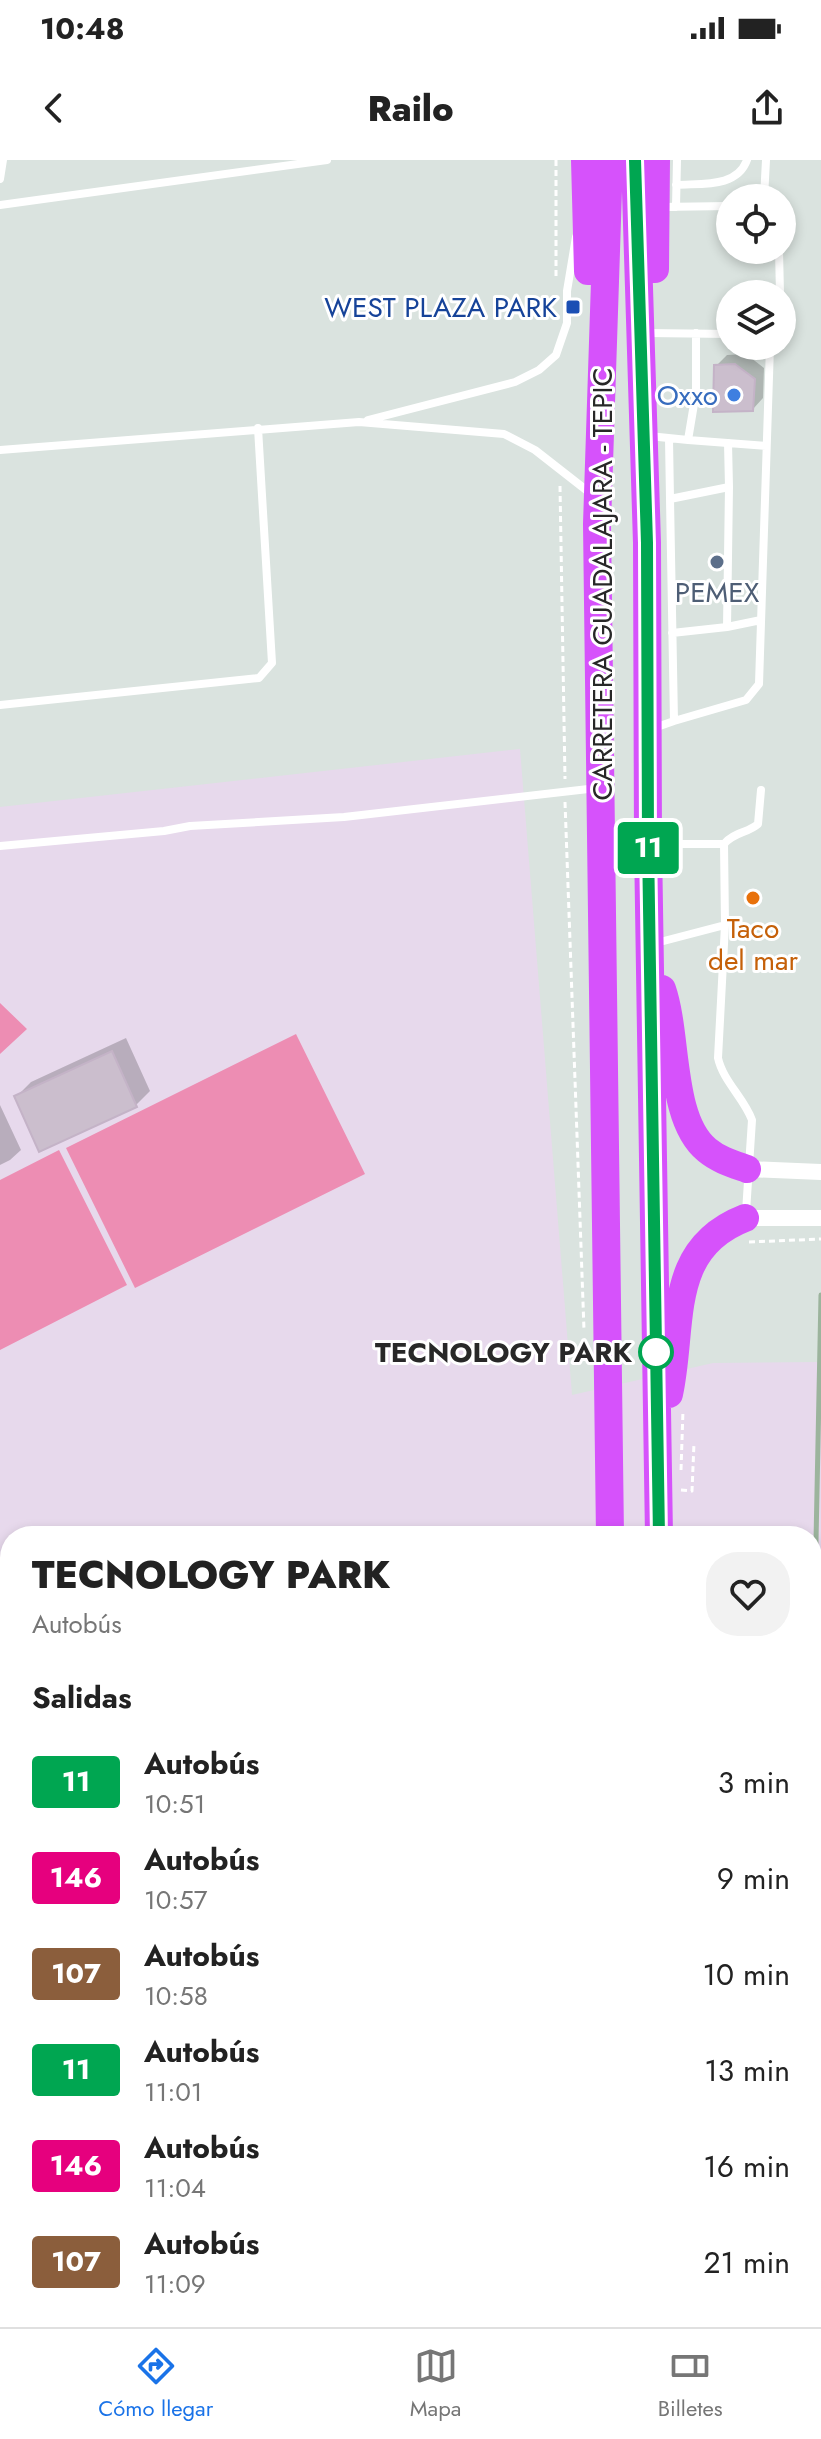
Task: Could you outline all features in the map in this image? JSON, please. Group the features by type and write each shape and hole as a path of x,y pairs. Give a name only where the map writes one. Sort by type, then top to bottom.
{"highway":[{"path":"585,160 598,469"},
{"name":"CARRETERA GUADALAJARA - TEPIC","path":"609,160 597,499 610,1526"},
{"name":"CARRETERA GUADALAJARA - TEPIC","path":"635,160 646,333 642,400 656,437 647,543 647,730 659,1526"},
{"path":"646,333 666,207 656,160"},
{"path":"650,951 665,997 684,1118 707,1150 747,1169"},
{"path":"657,1433 675,1369 682,1288 701,1247 723,1226 744,1230"}],"street":[{"path":"747,1169 821,1172"},
{"path":"744,1230 821,1218"}],"lane":[{"path":"0,179 3,160"},
{"path":"0,205 327,160"},
{"path":"677,160 676,185 666,207 716,206"},
{"path":"676,185 734,179 743,171 747,160"},
{"path":"765,184 766,160"},
{"path":"359,422 515,382 539,370 556,355 564,339 572,250 585,205"},
{"path":"646,333 716,334"},
{"path":"688,440 696,392 696,333"},
{"path":"647,730 746,700 759,684 769,360"},
{"path":"0,450 359,422 504,434 535,450 597,499"},
{"path":"0,705 259,678 272,663 258,428"},
{"path":"674,721 670,499 656,437 766,446"},
{"path":"727,627 728,443"},
{"path":"670,499 729,487"},
{"path":"672,633 761,620"},
{"path":"0,846 190,826 344,817 601,787"},
{"path":"744,1230 752,1120 747,1106 720,1068 718,1058 725,925 724,844 731,836 758,824 761,790"},
{"path":"648,844 724,844"},
{"path":"650,951 725,925"}],"path":[{"path":"556,160 556,284"},
{"path":"560,486 565,791 584,1331"},
{"path":"744,1230 821,1239"},
{"path":"683,1410 681,1492 692,1491 694,1443"}],"shaded area":[{"path":"0,160 821,160 821,1362 713,1363 572,1395 520,749 0,807"},
{"path":"0,1003 27,1029 0,1054"},
{"path":"296,1034 365,1174 135,1288 66,1148"},
{"path":"59,1150 127,1285 0,1350 0,1180"}],"building":[{"name":"Oxxo","path":"735,364 755,379 753,411 713,412 714,365"},
{"path":"112,1051 137,1107 39,1152 14,1096"}],"railway":[{"path":"816,1526 821,1295"}],"bus line":[{"name":"11","path":"635,160 638,333 647,543 648,844 659,1526"}],"place":[{"name":"WEST PLAZA PARK","path":"573,307"},
{"name":"Oxxo","path":"734,395"},
{"name":"PEMEX","path":"717,562"},
{"name":"Taco del mar","path":"753,898"},
{"name":"TECNOLOGY PARK","path":"656,1352"}]}
